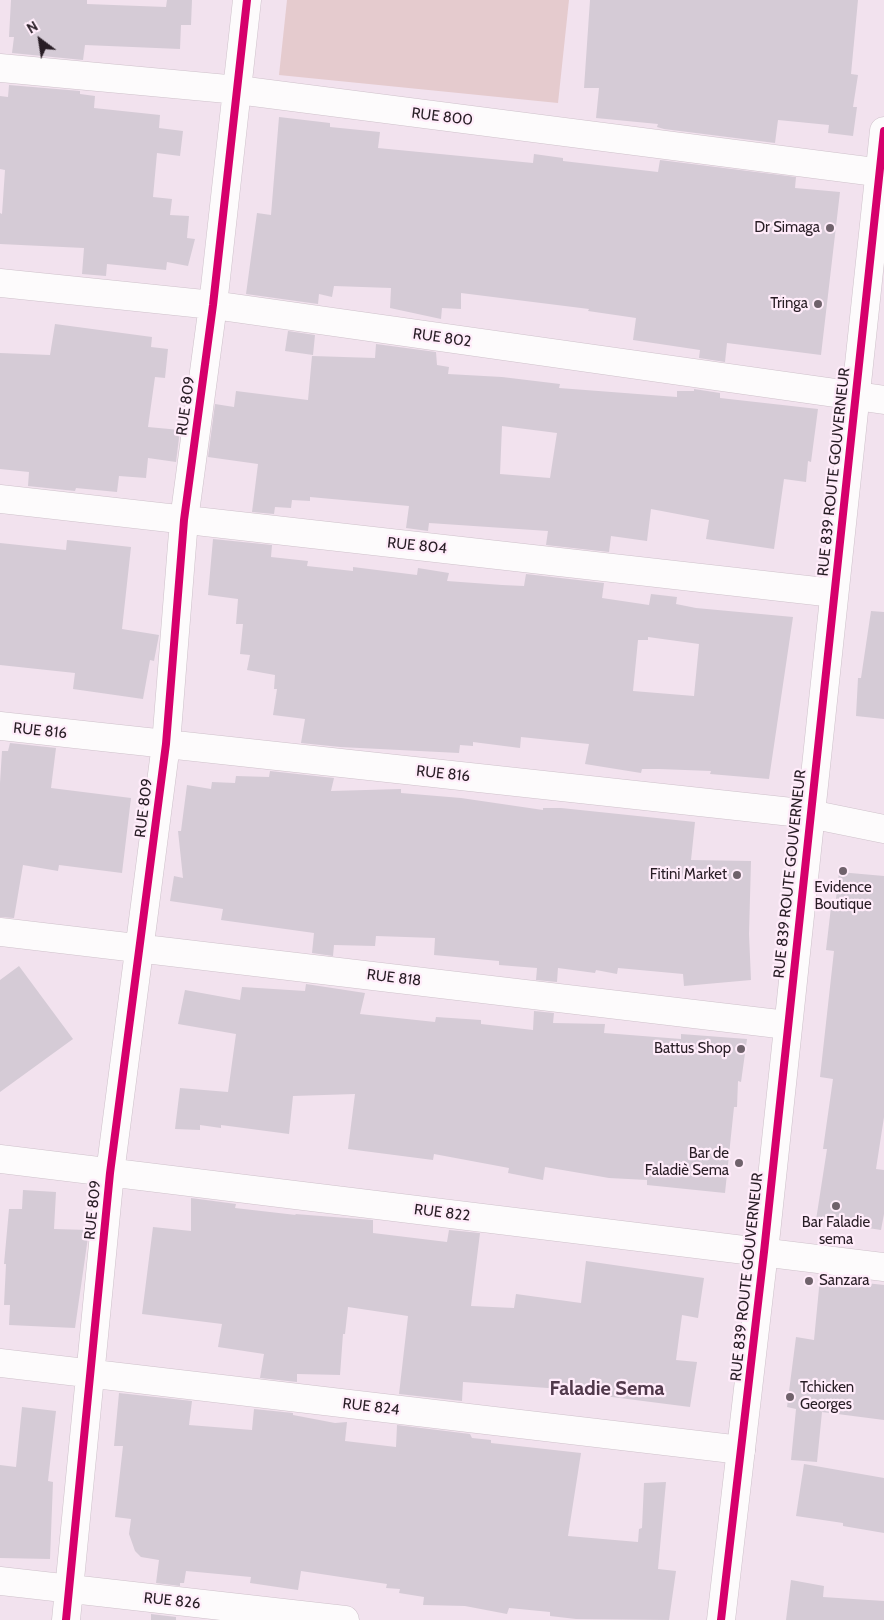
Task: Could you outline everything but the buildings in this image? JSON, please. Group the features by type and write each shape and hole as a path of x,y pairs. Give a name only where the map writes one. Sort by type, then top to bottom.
{"street":[{"name":"RUE 809","path":"66,1620 110,1173 166,744 184,520 213,306 247,0"},
{"name":"RUE 800","path":"0,68 238,90 882,173"},
{"name":"RUE 839 ROUTE GOUVERNEUR","path":"720,1620 764,1252 834,593 882,173 884,131"},
{"name":"RUE 802","path":"0,283 213,306 884,400"},
{"name":"RUE 804","path":"0,499 834,593"},
{"name":"RUE 816","path":"0,726 810,814 884,829"},
{"name":"RUE 818","path":"0,932 787,1025"},
{"name":"RUE 822","path":"0,1159 884,1267"},
{"name":"RUE 824","path":"0,1363 741,1450"},
{"name":"RUE 826","path":"0,1581 345,1620"}],"shaded area":[{"path":"287,0 569,0 558,103 279,75"}],"cycle path":[{"path":"66,1620 110,1173 166,744 184,520 213,305 247,0"},
{"path":"721,1620 764,1252 884,131"}],"place":[{"name":"Dr Simaga","path":"830,228"},
{"name":"Tringa","path":"818,304"},
{"name":"Evidence Boutique","path":"843,871"},
{"name":"Fitini Market","path":"737,875"},
{"name":"Battus Shop","path":"741,1049"},
{"name":"Bar de Faladiè Sema","path":"739,1163"},
{"name":"Bar Faladie sema","path":"836,1206"},
{"name":"Sanzara","path":"809,1281"},
{"name":"Tchicken Georges","path":"790,1397"}],"district":[{"name":"Faladie Sema","path":"607,1389"}]}
